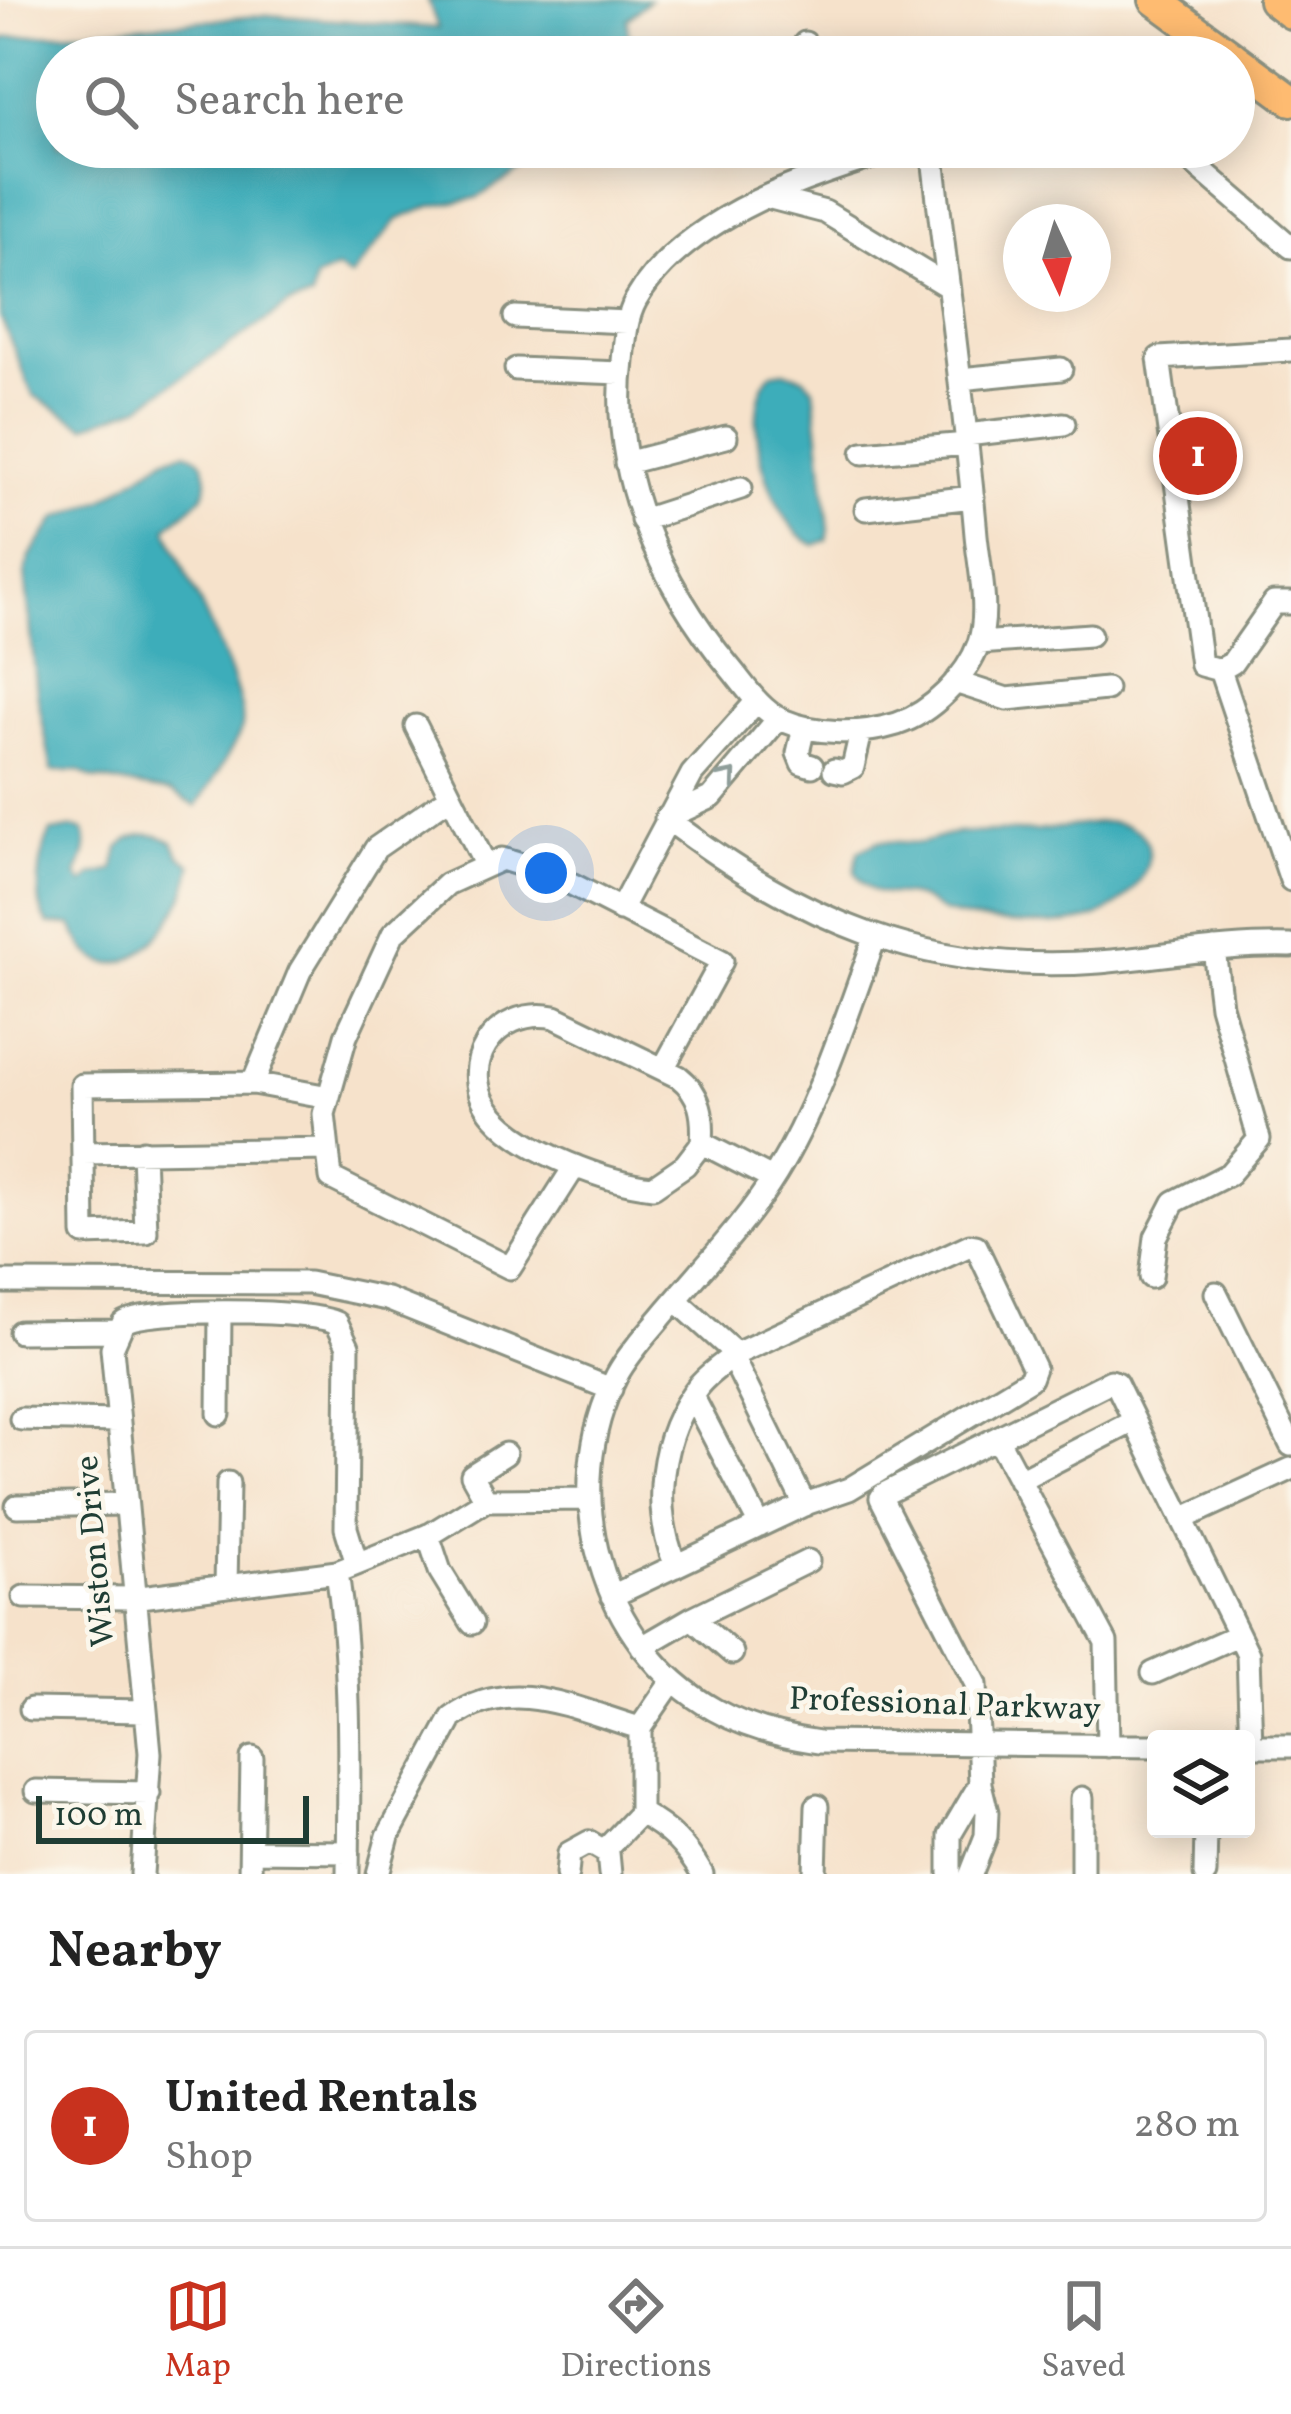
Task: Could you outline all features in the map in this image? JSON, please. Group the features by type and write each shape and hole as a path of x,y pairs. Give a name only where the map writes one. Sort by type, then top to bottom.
{"highway":[{"path":"1155,0 1203,36"},
{"path":"1274,0 1291,13"},
{"path":"1255,74 1291,100"}],"street":[{"path":"825,168 686,242 635,301 627,322 621,373 626,463 642,520 681,601 757,701 778,719 804,727 861,732 912,718 955,682 979,643 982,616 973,497 934,168"},
{"path":"1199,168 1291,247"},
{"path":"766,197 814,208 946,286"},
{"path":"515,316 627,322"},
{"path":"1291,350 1159,358 1201,665 1220,670 1232,663 1274,603 1291,602"},
{"path":"517,369 621,373"},
{"path":"960,380 1061,369"},
{"path":"863,453 1064,424"},
{"path":"626,463 726,437"},
{"path":"642,520 741,488"},
{"path":"866,509 973,497"},
{"path":"979,643 1090,634"},
{"path":"1220,670 1290,874"},
{"path":"955,682 1006,699 1106,688"},
{"path":"620,910 692,774 757,701"},
{"path":"666,818 712,797 778,719"},
{"path":"416,726 486,866"},
{"path":"804,727 798,753 802,763 844,772 853,766 861,732"},
{"path":"253,1083 300,971 376,848 451,796"},
{"path":"666,818 735,871 802,909 875,938 925,950 1024,963 1100,962 1291,946"},
{"path":"575,1166 510,1268 331,1178 324,1114 346,1036 393,934 447,884 502,859 536,870 722,961 663,1069"},
{"name":"Professional Parkway","path":"875,938 832,1055 772,1179 627,1358 611,1389 595,1438 589,1499 598,1553 612,1596 642,1648 673,1680 716,1711 767,1732 819,1742 1147,1746"},
{"path":"1151,1277 1156,1237 1174,1202 1229,1174 1259,1139 1221,1006 1214,949"},
{"path":"535,1014 555,1018 693,1088 700,1106 702,1143 685,1165 652,1187 575,1166 518,1136 494,1117 481,1096 481,1054 493,1033 508,1020 535,1014"},
{"path":"143,1151 146,1232 84,1234 82,1085 253,1083 329,1097"},
{"path":"702,1143 772,1179"},
{"path":"83,1153 328,1149"},
{"path":"612,1596 849,1489 1030,1379 1034,1368 976,1246 734,1355 700,1383 662,1467 666,1541 676,1565"},
{"path":"0,1282 309,1283 387,1299 611,1389"},
{"path":"1216,1293 1291,1445"},
{"path":"676,1300 734,1355 805,1505"},
{"path":"219,1414 220,1313"},
{"path":"20,1332 118,1330 132,1316 142,1314 220,1313 314,1314 328,1317 343,1330 348,1346 348,1863 250,1851"},
{"name":"Wiston Drive","path":"118,1330 112,1348 149,1793 142,1874"},
{"path":"971,1874 986,1836 987,1812 980,1784 976,1684 881,1498 1111,1381 1248,1654 1248,1730"},
{"path":"693,1397 760,1526"},
{"path":"21,1419 118,1421"},
{"path":"1019,1480 1134,1420"},
{"path":"997,1438 1106,1642 1108,1746"},
{"path":"486,1500 472,1475 505,1454"},
{"path":"1182,1519 1291,1468"},
{"path":"226,1586 228,1483"},
{"path":"24,1598 133,1598 347,1568 428,1535 486,1500 589,1499"},
{"path":"17,1506 125,1504"},
{"path":"428,1535 440,1571 472,1623"},
{"path":"642,1648 808,1561"},
{"path":"692,1618 732,1653"},
{"path":"1153,1673 1238,1635"},
{"path":"605,1850 640,1813 640,1728 673,1680"},
{"path":"378,1874 388,1836 452,1718 469,1705 525,1694 640,1728"},
{"path":"32,1709 145,1711"},
{"path":"1255,1746 1291,1746"},
{"path":"250,1874 252,1758"},
{"path":"950,1874 950,1835 980,1784"},
{"path":"36,1791 149,1793"},
{"path":"1082,1798 1082,1874"},
{"path":"815,1874 817,1806"},
{"path":"640,1813 684,1844 702,1874"},
{"path":"950,1835 986,1836"},
{"path":"1205,1838 1205,1874"},
{"path":"567,1874 566,1860 574,1847 589,1842 605,1850 611,1860 610,1874"}],"water":[{"path":"428,0 649,0 627,19 628,36 36,36 36,168 527,168 476,198 431,206 397,220 351,277 337,269 315,279 312,298 290,304 140,406 85,426 33,395 0,316 0,45 5,38 268,15 438,28"},
{"path":"772,373 803,377 814,388 829,530 827,540 815,545 785,516 773,493 758,439 761,390"},
{"path":"185,452 201,461 205,491 167,528 225,660 242,711 239,734 196,806 171,792 92,778 79,771 52,771 37,693 25,574 30,556 57,518 103,500 167,457"},
{"path":"1103,822 1128,826 1143,836 1149,850 1147,866 1126,898 1090,919 1037,924 958,916 919,898 877,892 855,872 858,851 879,841 921,843 956,833 1037,831"},
{"path":"74,828 86,837 77,875 83,884 92,875 114,870 119,848 138,836 173,842 179,855 192,865 187,888 161,933 124,961 105,962 87,951 72,925 49,924 44,916 39,879 47,841 51,832"}],"place":[{"name":"United Rentals","path":"1198,456"}]}
